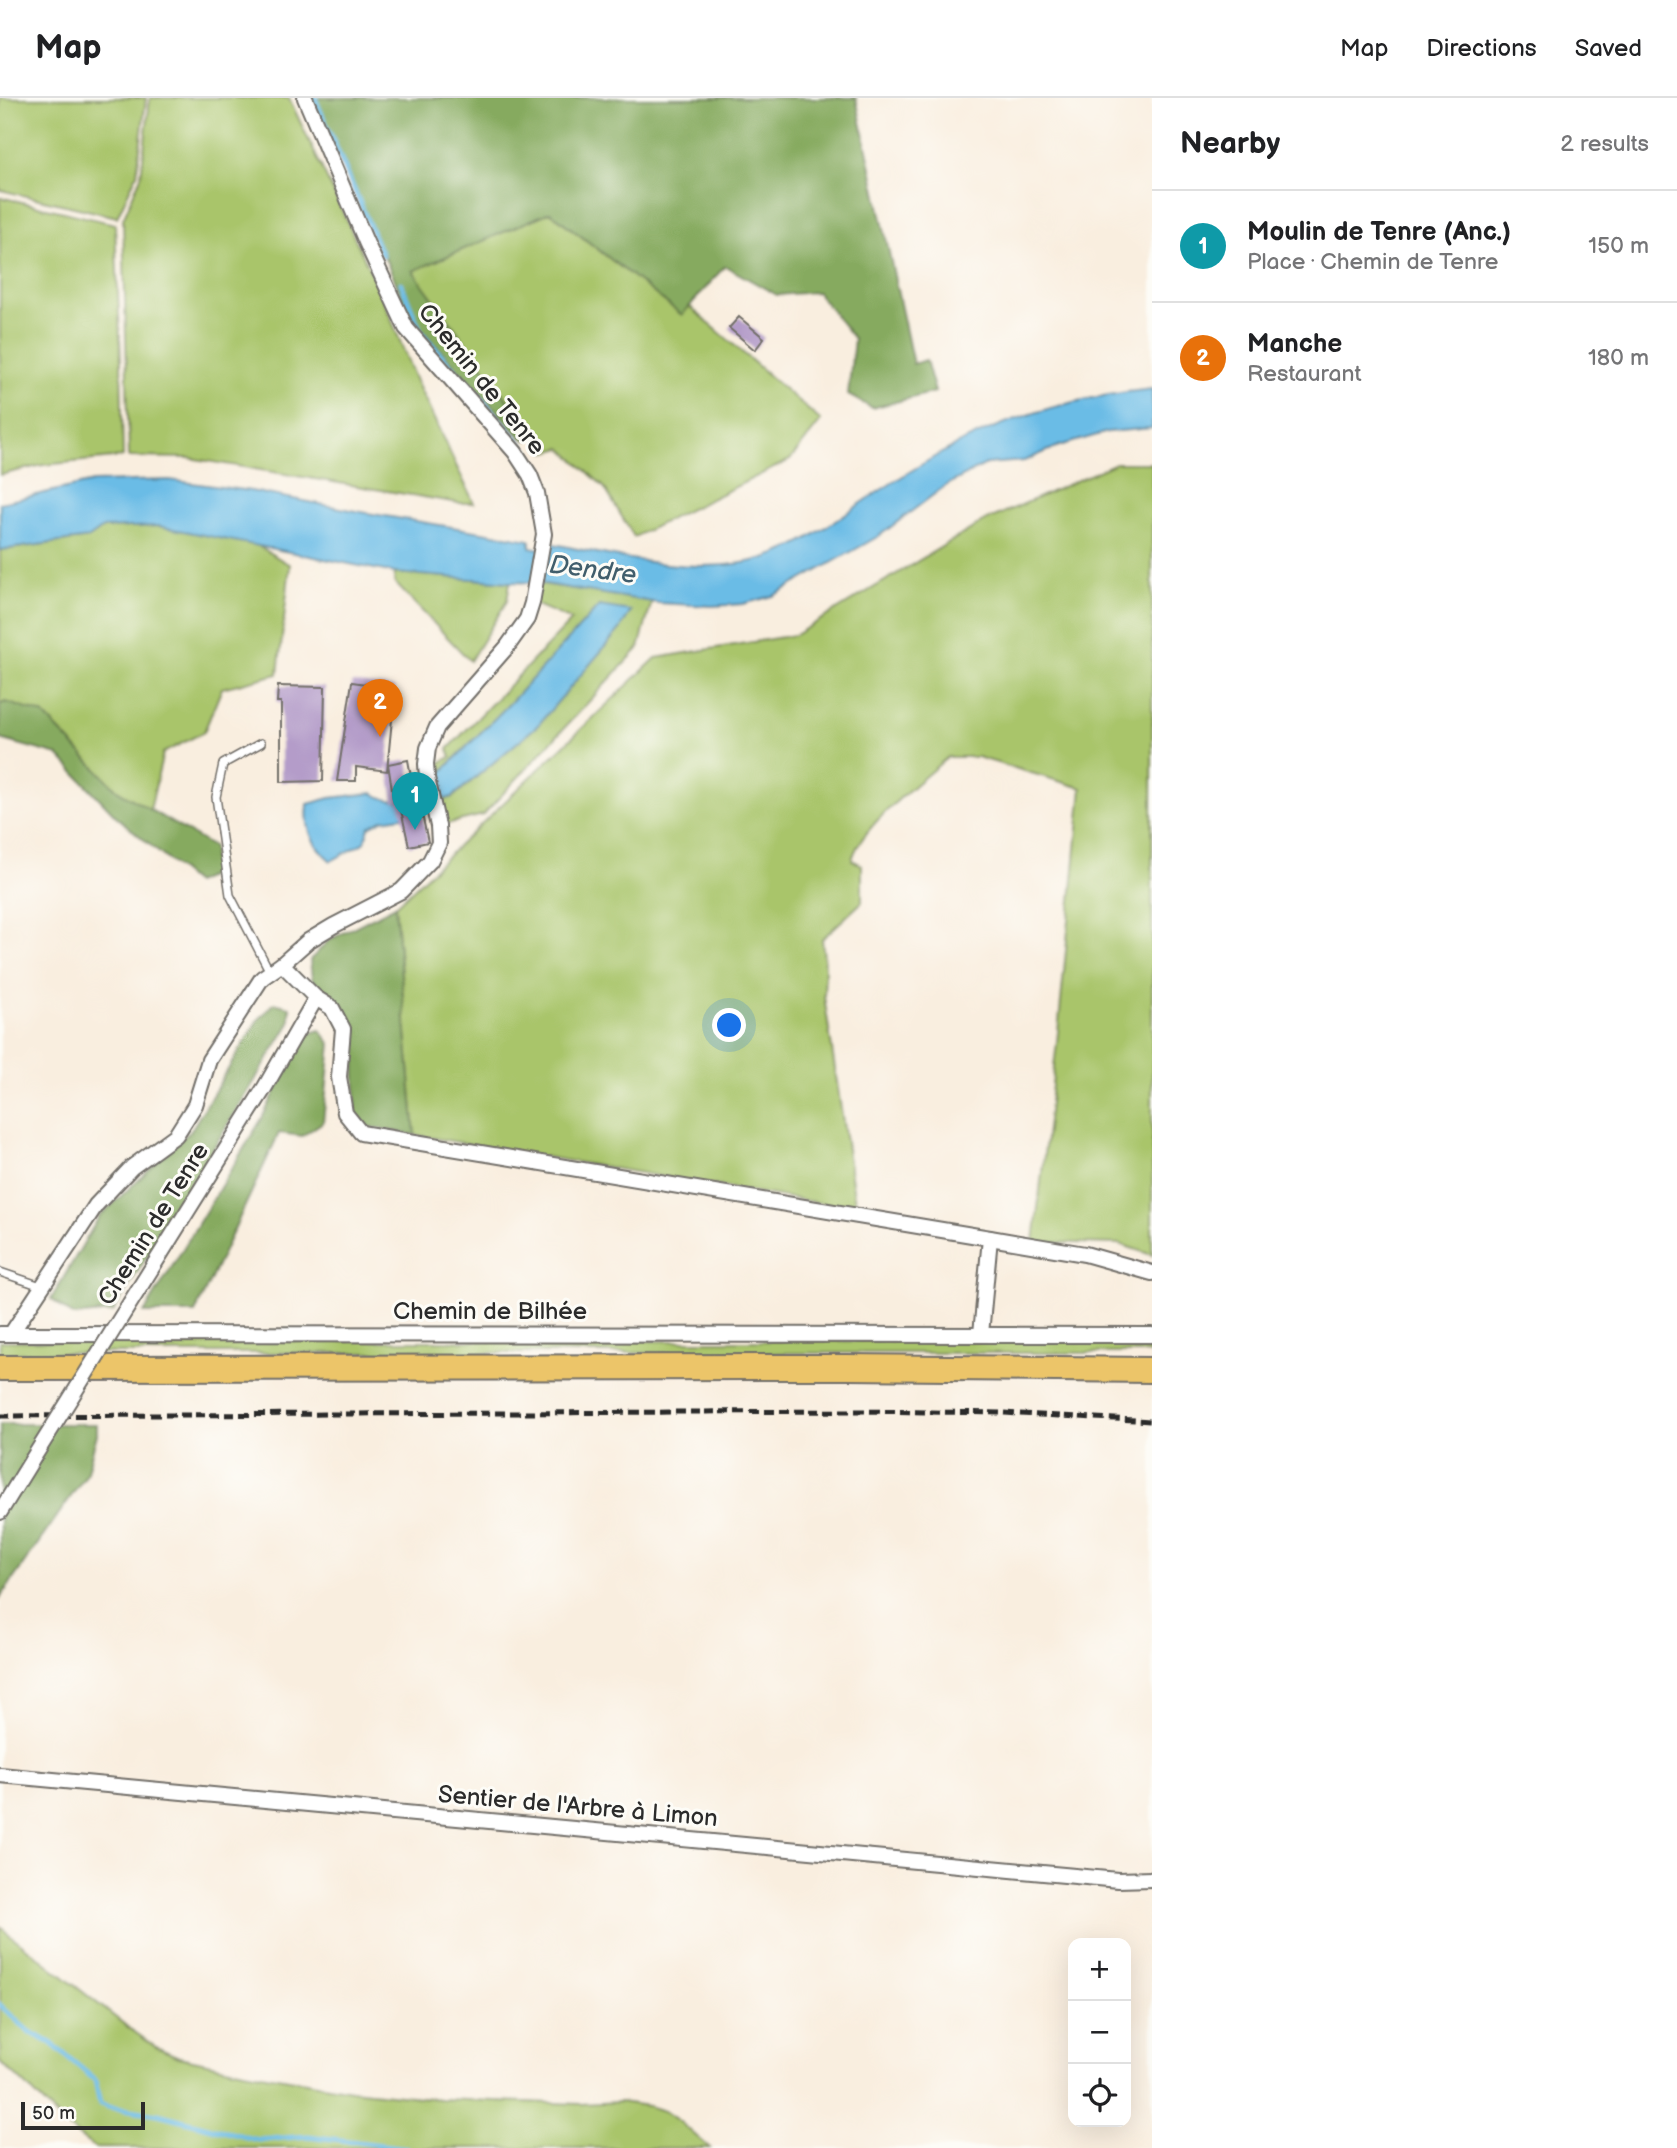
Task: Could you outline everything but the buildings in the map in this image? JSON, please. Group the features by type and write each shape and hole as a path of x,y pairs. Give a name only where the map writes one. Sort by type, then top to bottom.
{"highway":[{"path":"0,1368 846,1367 1152,1370"}],"street":[{"name":"Chemin de Tenre","path":"5,1334 96,1205 132,1167 176,1135 194,1105 209,1060 262,978 308,942 401,891 423,871 439,844 426,778 426,755 438,727 527,620 543,542 542,512 530,475 515,452 406,328 305,98"},
{"path":"276,968 332,1008 343,1029 339,1077 345,1113 361,1133 1085,1254 1152,1273"},
{"name":"Chemin de Tenre","path":"0,1512 265,1087 316,998"},
{"path":"981,1334 990,1238"},
{"name":"Chemin de Bilhée","path":"5,1334 1152,1335"},
{"name":"Sentier de l'Arbre à Limon","path":"0,1775 1118,1880 1152,1879"}],"lane":[{"path":"261,743 223,764 216,797 230,895 276,968"},
{"path":"0,1272 41,1286"}],"green space":[{"path":"0,98 146,98 137,174 117,217 0,190"},
{"path":"150,98 289,98 382,296 416,381 474,503 459,503 189,458 129,457 123,219 141,176"},
{"path":"311,98 856,98 913,364 926,360 935,392 872,408 848,395 854,339 817,292 777,295 725,266 682,315 550,212 413,271 533,435 527,440 521,437 408,315 394,278"},
{"path":"0,197 115,224 123,457 43,465 0,475"},
{"path":"550,212 681,314 688,305 821,421 790,460 634,537 604,487 562,448 546,452 412,271"},
{"path":"1116,463 1152,463 1152,1255 1119,1244 1034,1242 1082,788 977,757 948,757 893,805 867,833 852,860 862,865 862,902 822,939 824,996 856,1209 415,1135 395,906 656,658 795,635 983,522"},
{"path":"158,526 255,544 290,565 278,674 222,688 204,732 163,753 150,810 117,790 43,714 0,704 0,550 89,538 103,528"},
{"path":"395,573 510,582 507,601 470,661 394,582"},
{"path":"535,583 652,601 639,648 483,815 438,826 432,803 453,797 538,725 621,628 599,606 510,703 431,782 428,748 437,764 451,757 448,749 572,620 532,603"},
{"path":"6,702 43,714 117,790 213,847 213,875 195,883 116,816 58,755 0,739 0,704"},
{"path":"395,906 415,1135 369,1127 356,1113 355,1041 352,1022 348,1014 312,979 310,960 329,940"},
{"path":"274,1003 290,1007 290,1023 113,1312 73,1316 51,1299 99,1217 191,1130 258,1020"},
{"path":"320,1030 331,1044 323,1122 302,1136 279,1133 195,1313 144,1313 261,1120 304,1035"},
{"path":"0,1341 1152,1341 1152,1353 0,1353"},
{"path":"0,1424 97,1424 97,1434 86,1475 0,1598"},
{"path":"0,1927 129,2028 156,2047 179,2057 351,2090 440,2099 580,2104 620,2102 648,2106 664,2111 710,2148 96,2148 70,2129 0,2062"}],"water":[{"name":"Dendre","path":"1152,389 1152,428 1108,432 1059,446 1024,461 986,464 945,486 879,536 773,596 743,604 712,606 658,603 539,583 395,573 158,526 103,528 89,538 0,550 0,503 93,482 169,480 251,491 530,540 530,547 547,550 549,543 651,562 728,565 768,557 796,545 917,467 987,430 1068,403"},
{"path":"599,606 631,611 621,628 538,725 452,797 433,803 422,814 382,820 369,827 365,842 331,861 319,849 309,829 308,804 330,798 373,793 395,801 418,797 428,783 510,703"}],"waterway":[{"path":"315,98 382,255"},
{"path":"401,283 421,332 532,457"},
{"path":"0,2005 28,2031 51,2043 95,2080 100,2104 108,2107 158,2114 258,2140 308,2136 407,2148"}],"railway":[{"path":"0,1416 857,1411 1003,1413 1152,1421"}],"place":[{"name":"Manche","path":"380,737"},
{"name":"Moulin de Tenre (Anc.)","path":"415,830"}]}
